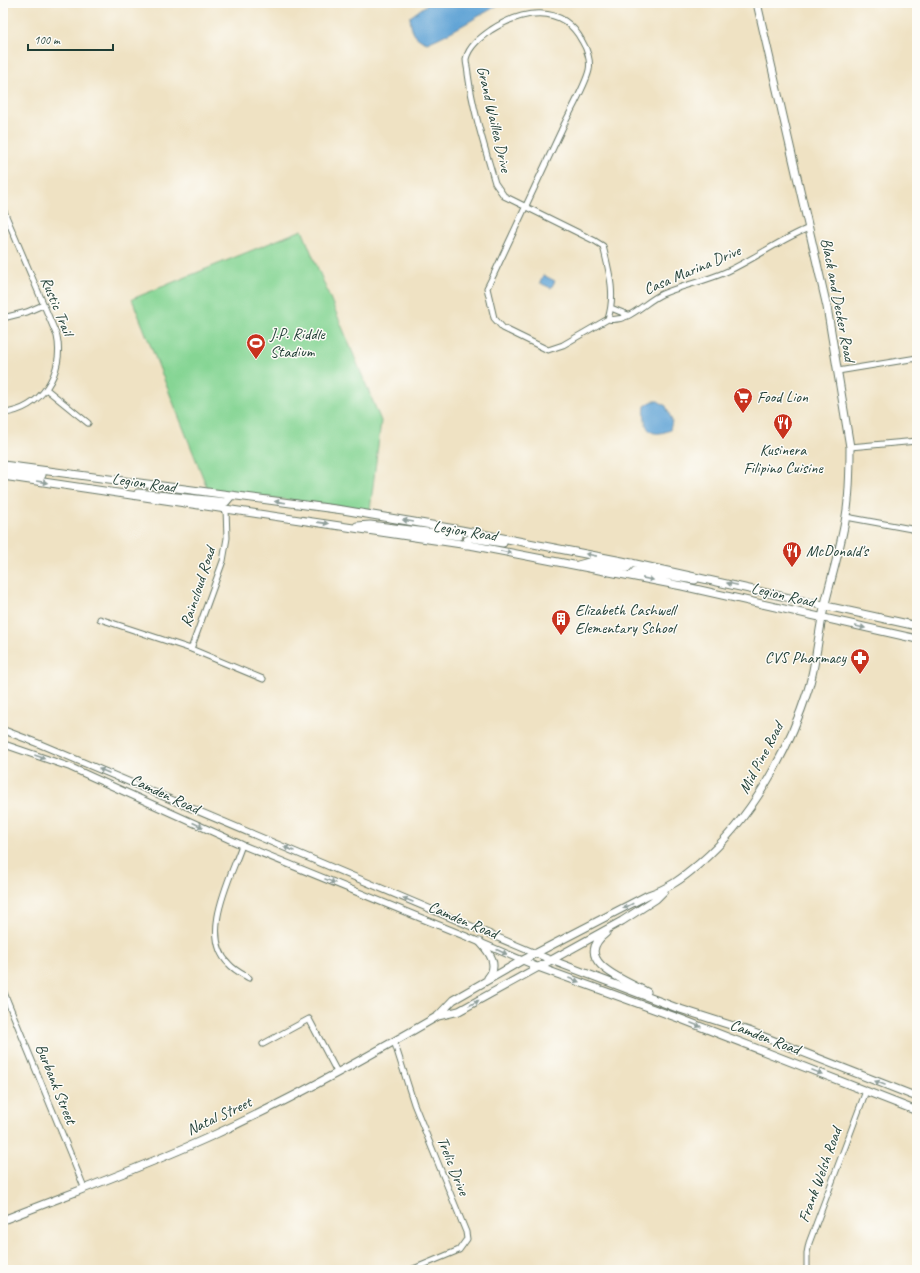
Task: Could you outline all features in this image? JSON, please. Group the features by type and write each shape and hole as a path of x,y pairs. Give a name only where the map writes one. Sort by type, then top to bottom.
{"main road":[{"name":"Black and Decker Road","path":"756,3 827,307 850,447 846,517 825,605"},
{"name":"Legion Road","path":"3,464 342,510 461,530 632,563 917,626"},
{"path":"3,470 70,478 80,475"},
{"name":"Legion Road","path":"3,476 466,545 632,576 917,639"},
{"path":"132,496 144,492 226,502 231,496"},
{"path":"347,527 370,524 459,536 461,530"},
{"path":"466,545 467,540 471,538 547,551 562,550"},
{"path":"576,566 589,562 625,568 632,563"},
{"path":"632,576 635,571 691,580 716,581"},
{"name":"Mid Pine Road","path":"551,960 622,921 656,900 664,890 687,874 717,847 745,814 769,777 792,732 805,698 813,670 825,605"},
{"name":"Mid Pine Road","path":"534,953 648,895 664,890"},
{"path":"622,921 600,938 596,944 594,952 600,966 677,1008"},
{"path":"480,942 492,957 494,966 492,973 484,982"},
{"name":"Natal Street","path":"438,1016 453,1000 534,953"},
{"name":"Natal Street","path":"3,1220 215,1134 337,1072 438,1016 459,1011 551,960"},
{"name":"Camden Road","path":"551,960 677,1008 749,1031 917,1097"},
{"name":"Camden Road","path":"538,967 681,1019 917,1111"}],"street":[{"name":"Grand Waillea Drive","path":"608,319 562,345 548,350 503,328 494,318 487,288 526,206 589,70 587,50 570,24 554,16 535,12 516,17 478,39 466,59 469,84 495,183 503,195 526,206 596,241 603,246 612,284 611,308"},
{"name":"Rustic Trail","path":"3,210 57,336 59,347 58,365 46,389 25,407 3,413"},
{"name":"Casa Marina Drive","path":"608,319 616,320 628,315 660,295 727,271 787,237 809,228"},
{"path":"3,318 27,312 43,305"},
{"path":"608,319 611,308 628,315"},
{"path":"616,320 620,311"},
{"path":"838,372 917,358"},
{"path":"46,389 88,422"},
{"path":"850,447 917,441"},
{"name":"Raincloud Road","path":"191,649 223,561 227,538 226,509"},
{"path":"846,517 917,530"},
{"name":"Raincloud Road","path":"100,619 191,649 263,679"},
{"name":"Camden Road","path":"3,730 551,960"},
{"name":"Camden Road","path":"3,744 75,770 242,845 538,967"},
{"path":"242,845 221,902 216,928 216,942 228,964 249,978"},
{"name":"Burbank Street","path":"3,990 84,1187"},
{"path":"263,1044 309,1019 337,1072"},
{"name":"Trelic Drive","path":"394,1041 414,1104 466,1232 466,1240 459,1250 411,1270"},
{"name":"Frank Welsh Road","path":"807,1270 807,1253 809,1242 866,1091"}],"green space":[{"name":"J.P. Riddle Stadium","path":"302,230 381,421 370,510 208,490 132,299"}],"water":[{"path":"429,3 503,3 447,34 427,43 416,37 414,34 411,27 410,17"},
{"path":"543,275 555,281 551,288 540,283"},
{"path":"653,401 658,401 666,406 672,421 670,430 663,433 657,433 648,429 645,420 645,406"}],"place":[{"name":"J.P. Riddle Stadium","path":"256,360"},
{"name":"Food Lion","path":"743,414"},
{"name":"Kusinera Filipino Cuisine","path":"783,440"},
{"name":"McDonald's","path":"792,568"},
{"name":"Elizabeth Cashwell Elementary School","path":"561,636"},
{"name":"CVS Pharmacy","path":"860,675"}]}
